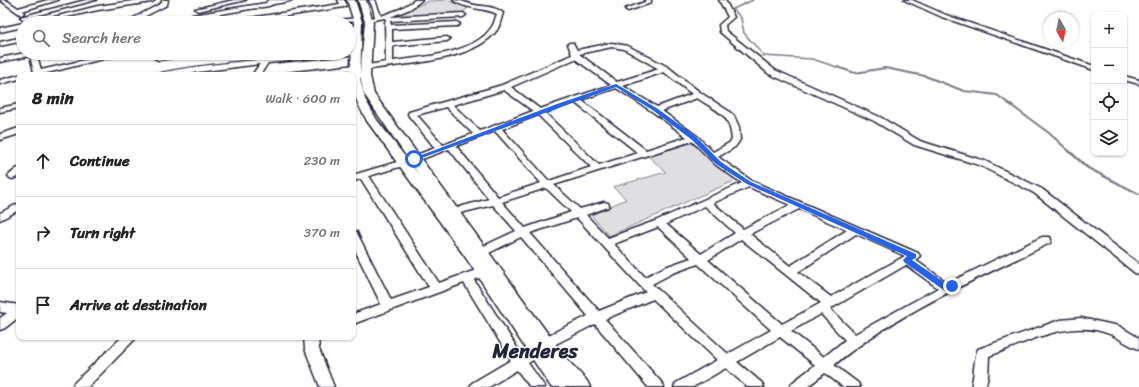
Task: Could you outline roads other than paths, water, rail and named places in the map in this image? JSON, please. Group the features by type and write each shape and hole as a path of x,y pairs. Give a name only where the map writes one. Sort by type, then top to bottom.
{"main road":[{"path":"351,0 368,19"},
{"path":"361,67 368,19 362,0"},
{"path":"356,33 368,19"},
{"path":"356,49 370,94 408,161 483,272 541,347 558,360 581,387"},
{"path":"408,161 452,212 481,252 541,347 561,387"}],"street":[{"path":"17,10 54,0 62,8"},
{"path":"27,16 93,0"},
{"path":"61,16 115,2 148,0"},
{"path":"142,16 165,4 165,0"},
{"path":"198,9 243,0"},
{"path":"202,16 269,2 289,0"},
{"path":"331,0 334,7"},
{"path":"289,16 344,6 341,0"},
{"path":"368,19 376,8 372,0"},
{"path":"388,17 419,0"},
{"path":"312,72 435,58 474,46 487,38 499,21 500,13 489,8 474,7 456,0"},
{"path":"628,9 648,3 648,0"},
{"path":"722,0 731,17 722,25 723,32 772,72 877,119 917,143 982,163 1022,182 1038,191 1093,232 1139,270"},
{"path":"907,0 944,16 1091,67"},
{"path":"5,2 17,10 22,16"},
{"path":"269,2 269,16"},
{"path":"447,39 463,16 474,7"},
{"path":"356,20 388,17 463,16"},
{"path":"388,17 390,63"},
{"path":"388,27 457,24"},
{"path":"0,30 16,27"},
{"path":"447,39 457,51"},
{"path":"388,44 447,39"},
{"path":"0,44 16,41"},
{"path":"571,44 576,54 616,85 656,110 694,138 719,163 749,183 914,256 681,387"},
{"path":"657,387 496,201 446,147 412,114 505,87 576,54 618,45 626,47 665,69 698,95 731,118 735,127 736,140 732,145 712,156"},
{"path":"0,60 16,57"},
{"path":"36,60 39,72"},
{"path":"46,72 87,60"},
{"path":"48,72 102,60"},
{"path":"158,66 174,60"},
{"path":"158,66 205,67 246,60"},
{"path":"258,72 266,60"},
{"path":"339,69 340,60"},
{"path":"201,72 205,67"},
{"path":"436,289 356,176 408,161 575,99 665,69"},
{"path":"1127,79 1139,82"},
{"path":"0,83 16,80"},
{"path":"505,87 539,112 598,169"},
{"path":"656,110 698,95"},
{"path":"575,99 645,154"},
{"path":"447,103 479,135"},
{"path":"0,110 16,107"},
{"path":"497,128 548,184 579,214 644,283 757,387"},
{"path":"0,137 16,132"},
{"path":"452,212 496,201 694,138"},
{"path":"606,243 659,223 749,183"},
{"path":"706,202 742,234 790,271 826,305 854,341"},
{"path":"481,252 523,232 604,205"},
{"path":"644,283 669,270 699,259 742,234 798,205"},
{"path":"0,217 16,208"},
{"path":"659,223 781,331 825,364 852,387"},
{"path":"790,271 855,230"},
{"path":"797,387 854,341 948,289 1046,240"},
{"path":"356,242 388,306"},
{"path":"907,260 948,289"},
{"path":"356,318 483,272"},
{"path":"467,278 519,362 538,387"},
{"path":"477,387 541,347 597,317 655,293"},
{"path":"0,307 16,310"},
{"path":"0,325 16,312"},
{"path":"978,387 981,377 983,353 1060,325 1081,324 1114,330 1139,344"},
{"path":"79,387 127,340"},
{"path":"311,340 312,349 327,387"}],"waterway":[{"path":"753,0 733,9 741,18 744,33 764,56 812,59 840,68"},
{"path":"840,68 855,73 885,68 925,76 964,91 997,95 1049,133 1070,152"},
{"path":"1069,151 1088,168 1139,194"}],"district":[{"name":"Menderes","path":"535,351"}]}
